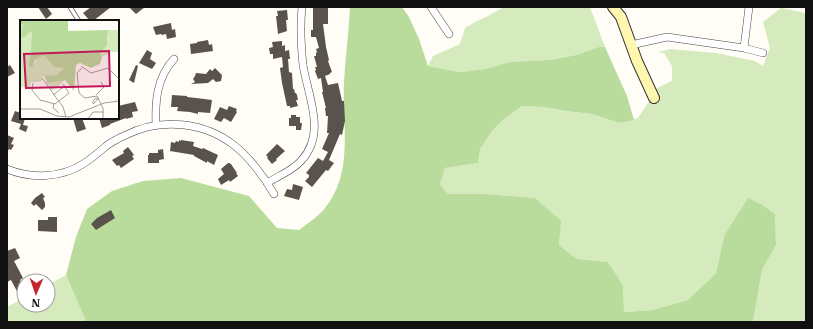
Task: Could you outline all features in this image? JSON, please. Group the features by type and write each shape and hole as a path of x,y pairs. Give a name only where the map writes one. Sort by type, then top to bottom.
{"street":[{"path":"267,183 301,161 308,151 314,135 315,117 306,79 302,50 302,7"},
{"path":"614,7 621,17 637,61 654,98"},
{"path":"744,48 749,7"},
{"path":"435,8 449,34"},
{"path":"631,45 667,37 744,48 763,53"},
{"path":"156,125 155,108 158,88 166,68 174,59"},
{"path":"7,169 33,176 70,172 127,134 156,125 174,124 205,130 217,135 236,147 252,163 274,194"}],"lane":[{"path":"70,7 78,20"}],"green space":[{"path":"350,7 402,7 409,17 419,39 428,66 460,72 486,69 509,62 550,60 576,55 599,47 605,47 627,96 634,120 619,123 592,114 542,107 522,106 504,119 492,131 480,149 478,163 445,168 440,184 448,194 485,194 535,198 561,221 559,245 577,259 608,262 623,285 624,312 652,310 688,300 716,273 724,236 748,198 764,206 775,214 776,245 762,270 753,322 86,322 66,275 76,237 87,209 112,191 143,181 181,178 249,196 277,228 299,230 323,211 334,194 340,180 343,164 345,148 344,83"},
{"path":"504,7 590,7 605,47 599,47 576,55 550,60 509,62 486,69 460,72 428,66 433,56 460,44 465,28"},
{"path":"781,8 806,13 806,322 753,322 762,270 776,245 775,214 764,206 724,236 716,273 688,300 652,310 624,312 623,285 608,262 577,259 559,245 560,221 535,198 485,194 448,194 440,184 445,168 478,163 480,149 492,131 504,119 522,106 592,114 619,123 638,118 648,103 653,90 672,81 672,66 664,53 658,52 670,49 716,53 755,61 763,66 770,48 763,22"},
{"path":"66,275 87,322 7,322 7,307 16,302 16,313 56,313 56,281"}],"building":[{"path":"38,7 47,7 52,14 46,19"},
{"path":"91,7 111,7 94,20 89,20 83,13"},
{"path":"129,7 145,7 136,14"},
{"path":"313,7 328,7 328,24 323,24 328,61 332,72 325,76 328,85 338,83 342,101 344,101 345,121 342,135 340,134 329,160 334,163 312,187 305,181 309,177 306,173 318,158 323,161 328,152 322,149 329,133 327,133 328,116 326,116 321,78 318,79 315,71 315,67 317,67 314,56 316,56 316,49 319,48 316,37 311,37 311,30 313,30"},
{"path":"287,10 287,31 278,34 276,16 278,16 277,11"},
{"path":"171,23 172,30 175,29 176,37 167,39 166,34 156,35 153,27"},
{"path":"208,40 209,45 212,44 213,51 191,54 190,44"},
{"path":"282,41 282,46 285,45 285,51 289,50 289,72 292,73 293,89 298,100 296,100 298,106 290,108 290,106 287,106 282,83 280,68 283,67 282,57 273,59 273,54 270,54 269,48 273,47 272,42"},
{"path":"147,50 152,53 150,59 156,63 152,69 139,63"},
{"path":"10,65 15,73 7,77 7,67"},
{"path":"136,65 138,66 134,83 129,80"},
{"path":"215,68 222,75 221,81 216,82 213,79 208,83 191,84 195,82 193,79 196,73 206,74 210,69 212,71"},
{"path":"172,95 212,100 210,113 198,112 198,114 177,111 178,107 171,107"},
{"path":"135,102 138,111 132,112 133,117 126,118 102,128 99,119 119,119 119,106"},
{"path":"229,106 237,109 237,112 231,122 224,118 221,122 214,119 220,107 227,110"},
{"path":"15,111 20,113 20,119 25,119 23,125 28,126 26,132 19,129 21,124 11,121"},
{"path":"291,115 300,117 300,123 302,123 301,130 296,130 296,126 289,126 289,118 291,118"},
{"path":"73,119 82,119 86,129 77,132"},
{"path":"7,135 14,138 11,144 14,145 11,150 9,149 7,152"},
{"path":"179,140 194,142 193,146 203,148 218,155 214,165 207,161 207,163 194,155 170,151 171,142 179,142"},
{"path":"277,144 285,151 272,164 266,155"},
{"path":"128,147 134,155 132,156 134,159 121,168 112,160 124,153 123,151"},
{"path":"163,149 164,159 159,160 159,163 148,163 149,153 158,153 158,150"},
{"path":"228,163 231,164 238,176 230,182 229,180 221,185 218,179 224,174 221,169"},
{"path":"293,184 303,187 299,200 284,196 287,189 292,190"},
{"path":"42,193 45,197 43,198 45,207 42,210 36,204 34,206 31,203"},
{"path":"111,210 115,218 96,230 91,224 97,218"},
{"path":"48,217 57,217 57,232 38,231 38,220 48,220"},
{"path":"15,248 20,258 14,261 20,273 16,273 16,289 11,280 7,282 7,251"}]}
